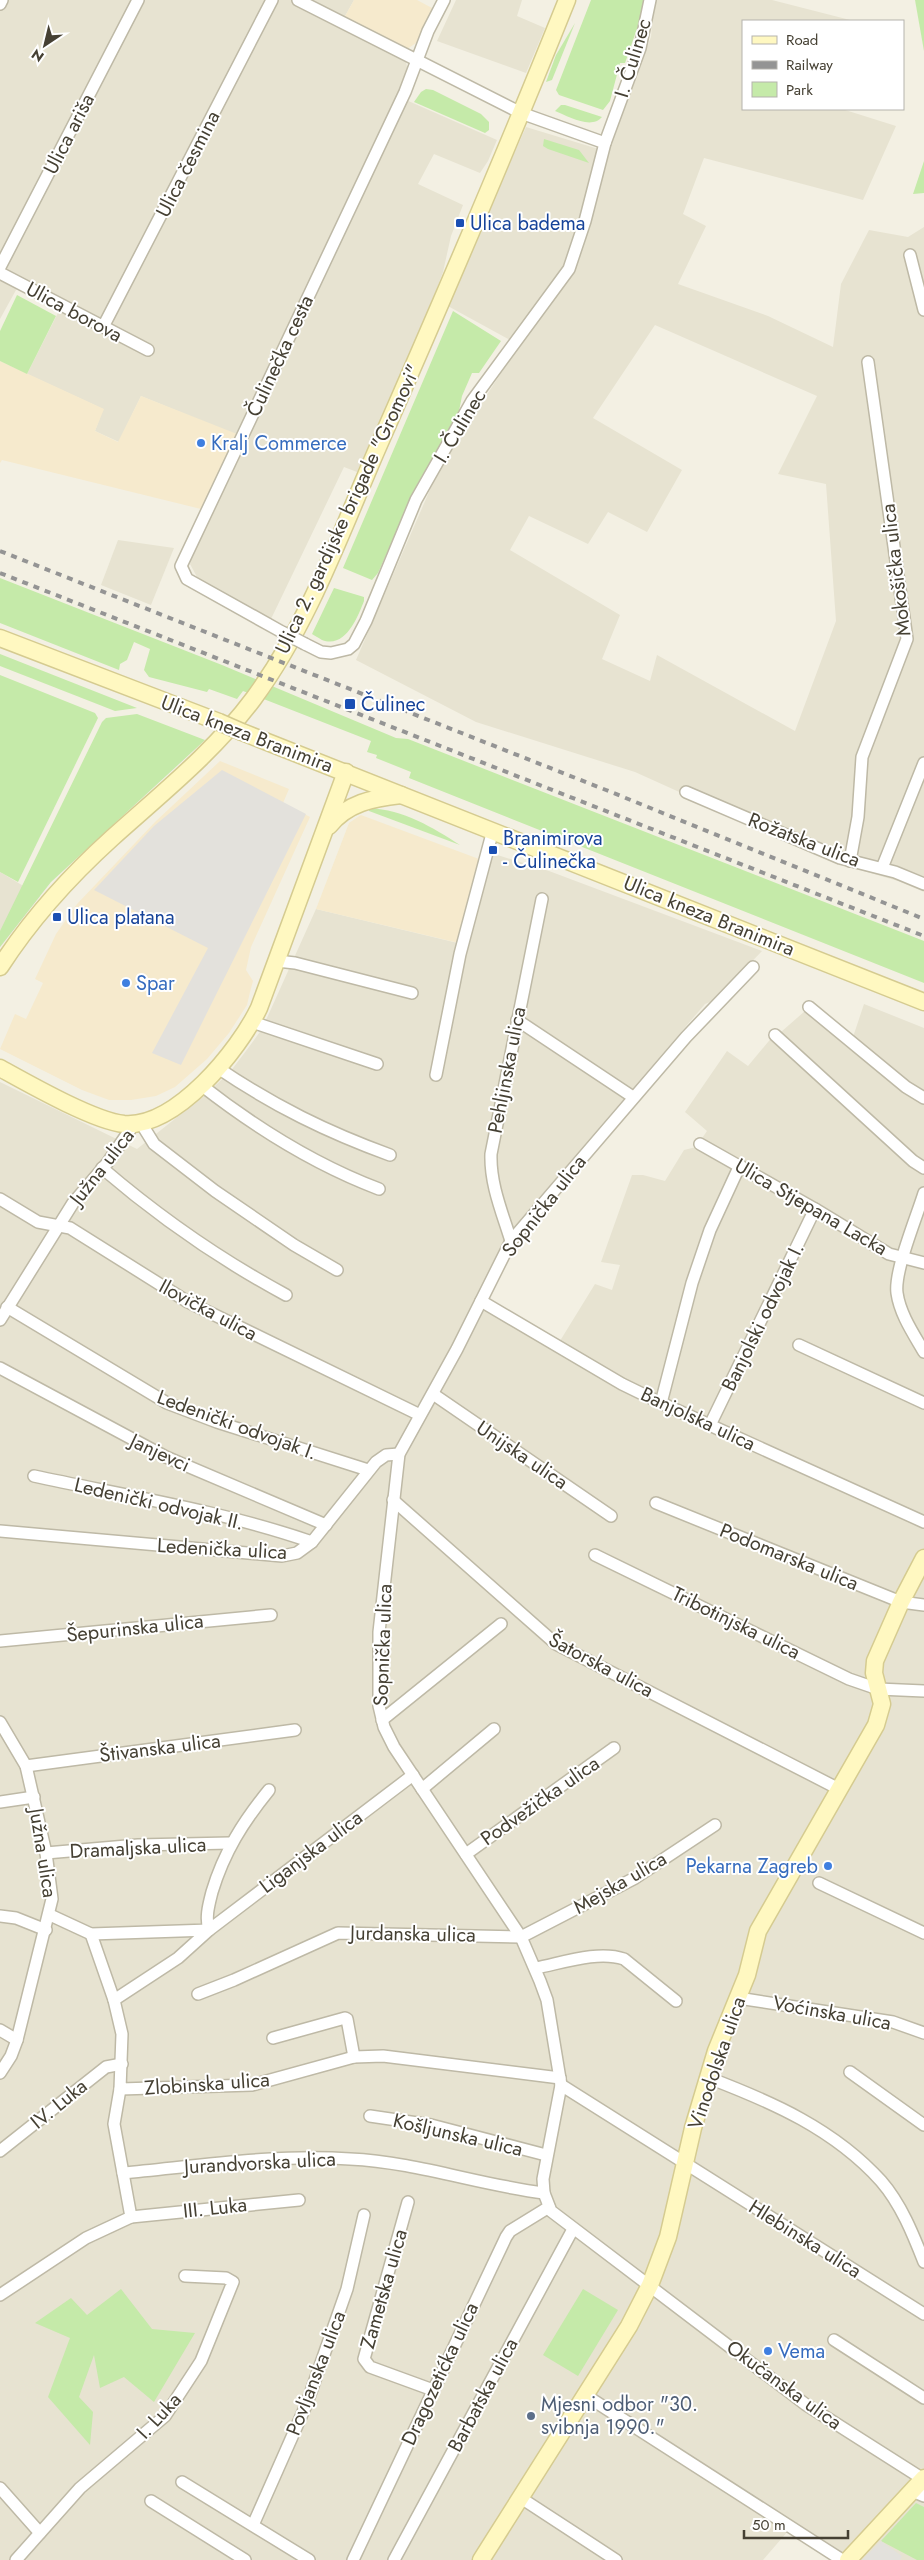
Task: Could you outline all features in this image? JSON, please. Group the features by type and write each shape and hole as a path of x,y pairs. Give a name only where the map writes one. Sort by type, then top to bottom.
{"street":[{"path":"0,4 2,0"},
{"name":"Ulica ariša","path":"0,267 138,0"},
{"name":"Ulica česmina","path":"103,327 272,0"},
{"path":"298,0 521,113 604,143"},
{"name":"Čulinečka cesta","path":"282,632 187,578 181,566 419,61 428,32 444,0"},
{"path":"521,113 567,0"},
{"name":"I. Čulinec","path":"282,632 321,652 330,653 348,649 359,637 416,500 472,401 569,269 585,221 604,143 640,48 650,0"},
{"name":"Ulica 2. gardijske brigade \"Gromovi\"","path":"0,967 64,885 107,843 208,753 254,697 278,662 314,594 521,113"},
{"path":"910,255 924,310"},
{"name":"Ulica borova","path":"0,273 148,350"},
{"name":"Mokošička ulica","path":"850,861 858,816 862,757 907,639 868,362"},
{"name":"Ulica kneza Branimira","path":"0,638 346,772 924,1002"},
{"path":"882,868 924,763"},
{"name":"Južna ulica","path":"0,1320 72,1203 138,1124 160,1116 200,1085 239,1044 252,1022 278,961 346,772"},
{"name":"Rožatska ulica","path":"686,792 779,833 850,861 882,868 924,884"},
{"path":"325,832 347,808 369,800 403,795"},
{"path":"436,1075 460,954 493,830"},
{"name":"Pehljinska ulica","path":"511,1241 490,1169 494,1136 542,899"},
{"path":"278,961 295,963 412,993"},
{"name":"Sopnička ulica","path":"650,2285 556,2216 549,2207 544,2193 543,2178 560,2082 547,2000 536,1968 521,1937 394,1747 382,1720 379,1706 379,1632 399,1454 433,1394 511,1241 633,1097 686,1037 753,967"},
{"path":"809,1007 906,1087 924,1098"},
{"path":"517,1020 633,1097"},
{"path":"252,1022 377,1064"},
{"path":"775,1035 913,1161 924,1168"},
{"path":"218,1068 293,1115 340,1137 390,1155"},
{"path":"4,1072 93,1115 122,1124 138,1124 154,1144 215,1191 294,1245 337,1270"},
{"path":"200,1085 280,1142 332,1170 379,1189"},
{"name":"Ulica Stjepana Lacka","path":"700,1144 740,1165 889,1254 924,1263"},
{"path":"661,1403 704,1248 740,1165"},
{"path":"102,1168 162,1216 257,1280 286,1295"},
{"path":"924,1193 903,1259 896,1290 901,1310 924,1352"},
{"name":"Ilovička ulica","path":"0,1199 38,1222 70,1228 188,1302 420,1415"},
{"name":"Banjolski odvojak I.","path":"710,1425 815,1209"},
{"name":"Banjolska ulica","path":"481,1301 622,1384 924,1522"},
{"name":"Ledenički odvojak I.","path":"7,1307 166,1403 217,1422 368,1470"},
{"path":"799,1345 924,1403"},
{"name":"Janjevci","path":"0,1368 158,1453 326,1525"},
{"name":"Unijska ulica","path":"433,1394 611,1516"},
{"name":"Ledenička ulica","path":"0,1531 282,1556 297,1553 312,1542 368,1470 386,1454 399,1454"},
{"name":"Ledenički odvojak II.","path":"34,1476 206,1513 281,1531 312,1542"},
{"name":"Šatorska ulica","path":"393,1500 556,1644 839,1789"},
{"name":"Podomarska ulica","path":"656,1503 901,1602 924,1605"},
{"name":"Tribotinjska ulica","path":"595,1555 849,1679 878,1689 924,1691"},
{"name":"Vinodolska ulica","path":"482,2560 629,2326 650,2285 668,2237 685,2165 716,2052 738,1998 762,1921 876,1725 882,1704 874,1673 875,1661 901,1602 924,1558"},
{"name":"Šepurinska ulica","path":"0,1641 271,1615"},
{"path":"382,1720 501,1624"},
{"name":"Južna ulica","path":"0,1722 26,1766 46,1853 52,1899 50,1915 36,1958 17,2040 11,2056 0,2073"},
{"path":"422,1789 494,1729"},
{"name":"Štivanska ulica","path":"26,1766 295,1730"},
{"name":"Podvežička ulica","path":"466,1854 614,1748"},
{"name":"Liganjska ulica","path":"114,2000 178,1958 209,1930 413,1775"},
{"name":"Dramaljska ulica","path":"209,1930 206,1921 209,1902 220,1865 230,1843 269,1790"},
{"path":"0,1802 34,1798"},
{"name":"Mejska ulica","path":"521,1937 635,1878 715,1825"},
{"name":"Dramaljska ulica","path":"46,1853 138,1845 230,1843"},
{"path":"819,1883 924,1933"},
{"path":"50,1915 91,1934 209,1930"},
{"path":"0,1916 16,1918 46,1930"},
{"name":"Jurdanska ulica","path":"198,1994 234,1980 338,1933 521,1937"},
{"path":"91,1934 114,2000"},
{"path":"536,1968 581,1960 617,1957 624,1959 676,2001"},
{"name":"Voćinska ulica","path":"738,1998 893,2022 924,2033"},
{"name":"Zlobinska ulica","path":"114,2000 122,2034 120,2089 252,2085 354,2056 383,2056 560,2082"},
{"path":"273,2038 345,2018 347,2019 354,2056"},
{"path":"0,2030 17,2040"},
{"name":"IV. Luka","path":"0,2152 106,2067 122,2064"},
{"path":"850,2072 924,2126"},
{"path":"709,2078 798,2116 846,2149 882,2182 905,2218 924,2262"},
{"name":"Hlebinska ulica","path":"560,2082 685,2165 923,2309"},
{"path":"120,2089 114,2124 131,2217"},
{"name":"Košljunska ulica","path":"370,2116 431,2125 546,2155"},
{"name":"Jurandvorska ulica","path":"123,2173 272,2159 351,2158 408,2166 544,2193"},
{"name":"III. Luka","path":"0,2295 86,2238 131,2217 299,2200"},
{"name":"Zametska ulica","path":"408,2202 364,2359 370,2367 433,2390"},
{"name":"Dragozetićka ulica","path":"353,2560 508,2234 549,2207"},
{"name":"Povljanska ulica","path":"252,2525 308,2403 347,2289 364,2216"},
{"name":"Barbatska ulica","path":"394,2560 573,2229"},
{"name":"I. Luka","path":"16,2560 80,2488 165,2416 201,2361 232,2282 226,2278 185,2276"},
{"name":"Okučanska ulica","path":"650,2285 805,2404 921,2486"},
{"path":"834,2340 924,2398"},
{"path":"585,2395 842,2560"},
{"path":"182,2482 309,2560"},
{"path":"848,2560 921,2486"},
{"path":"0,2488 40,2533"},
{"path":"521,2498 616,2560"},
{"path":"151,2501 245,2560"}],"shaded area":[{"path":"0,0 354,0 339,27 406,62 408,72 397,96 497,140 488,161 480,173 434,154 418,184 463,205 451,236 443,272 418,338 357,472 344,467 271,619 215,589 197,577 190,564 192,556 248,440 141,396 119,442 95,431 103,409 27,374 63,303 21,281 0,319"},
{"path":"354,0 417,0 432,8 416,43 407,49 344,18"},
{"path":"456,0 522,0 517,16 545,28 526,73 437,41"},
{"path":"654,0 772,0 850,20 742,20 742,110 845,110 896,126 863,200 704,158 683,214 706,226 678,284 768,316 833,347 841,284 869,230 908,237 924,227 924,892 898,881 839,864 635,772 476,722 356,660 439,469 519,345 446,305 526,127 605,151 651,37","holes":["655,325 817,396 778,474 826,484 836,621 795,731 657,655 650,681 602,659 620,615 510,550 529,516 588,544 608,512 647,532 682,470 593,418"]},
{"path":"0,361 104,409 95,431 118,442 141,396 237,434 201,509 2,460 0,463"},
{"path":"118,540 174,548 151,605 101,585"},
{"path":"220,761 289,789 283,803 310,817 251,947 246,970 253,981 247,1005 229,1033 207,1059 175,1087 156,1096 131,1100 109,1100 82,1090 0,1049 15,1014 26,1019 43,983 35,979 56,934 77,904 155,822"},
{"path":"222,770 306,814 181,1065 152,1053 208,948 94,890 154,826"},
{"path":"361,815 479,859 459,943 316,909 349,823"},
{"path":"491,853 549,871 762,951 715,1000 705,1004 520,1220 499,1250 474,1304 555,1349 595,1284 612,1290 620,1265 601,1262 632,1175 643,1175 665,1181 684,1150 696,1147 707,1131 685,1112 727,1051 748,1066 778,1030 781,1032 805,1011 849,1049 864,1004 924,1028 924,2560 854,2560 795,2523 763,2560 0,2560 0,1082 137,1149 205,1095 230,1072 249,1047 262,1029 316,909 466,945"},
{"path":"0,872 40,896 0,947"},
{"path":"881,2541 902,2556 900,2560 862,2560"}],"green space":[{"path":"591,0 646,0 642,23 639,23 625,63 620,63 610,101 603,110 559,95 556,90"},
{"path":"915,0 924,0 924,51"},
{"path":"575,23 552,80 546,82 556,55"},
{"path":"426,89 433,90 481,114 489,122 489,130 485,133 414,102 421,92"},
{"path":"561,105 602,117 592,122 579,121 555,111"},
{"path":"544,139 579,150 589,163 548,149 543,146"},
{"path":"924,161 924,193 913,194"},
{"path":"17,295 56,316 27,374 0,361 0,331"},
{"path":"453,311 501,341 479,373 472,373 462,396 458,416 418,483 378,573 372,580 343,568"},
{"path":"0,578 222,665 396,738 408,739 924,941 924,983 409,778 411,772 376,758 377,755 367,752 371,741 243,691 237,699 209,689 207,692 149,677 144,670 150,649 134,642 127,660 120,664 119,670 0,623"},
{"path":"334,588 364,597 364,601 350,630 338,640 330,642 312,634"},
{"path":"0,654 137,708 115,711 0,666"},
{"path":"0,675 95,713 98,718 18,882 0,872"},
{"path":"137,714 205,740 51,882 0,947 0,931 102,722 106,718"},
{"path":"369,808 382,809 406,816 428,826 460,845 369,811"},
{"path":"121,2289 152,2329 195,2333 154,2402 124,2377 100,2388 94,2355 79,2397 93,2412 90,2445 48,2397 70,2338 35,2323 71,2298 87,2315"},
{"path":"583,2289 618,2310 578,2376 543,2355"},
{"path":"916,2503 924,2507 924,2560 917,2560 881,2541"}],"railway":[{"path":"0,551 606,790 924,919"},
{"path":"0,573 924,936"}],"place":[{"name":"Ulica badema","path":"460,223"},
{"name":"Kralj Commerce","path":"201,443"},
{"name":"Čulinec","path":"350,704"},
{"name":"Branimirova - Čulinečka","path":"493,850"},
{"name":"Ulica platana","path":"57,917"},
{"name":"Spar","path":"126,983"},
{"name":"Pekarna Zagreb","path":"828,1866"},
{"name":"Vema","path":"768,2351"},
{"name":"Mjesni odbor \"30. svibnja 1990.\"","path":"531,2416"}]}
